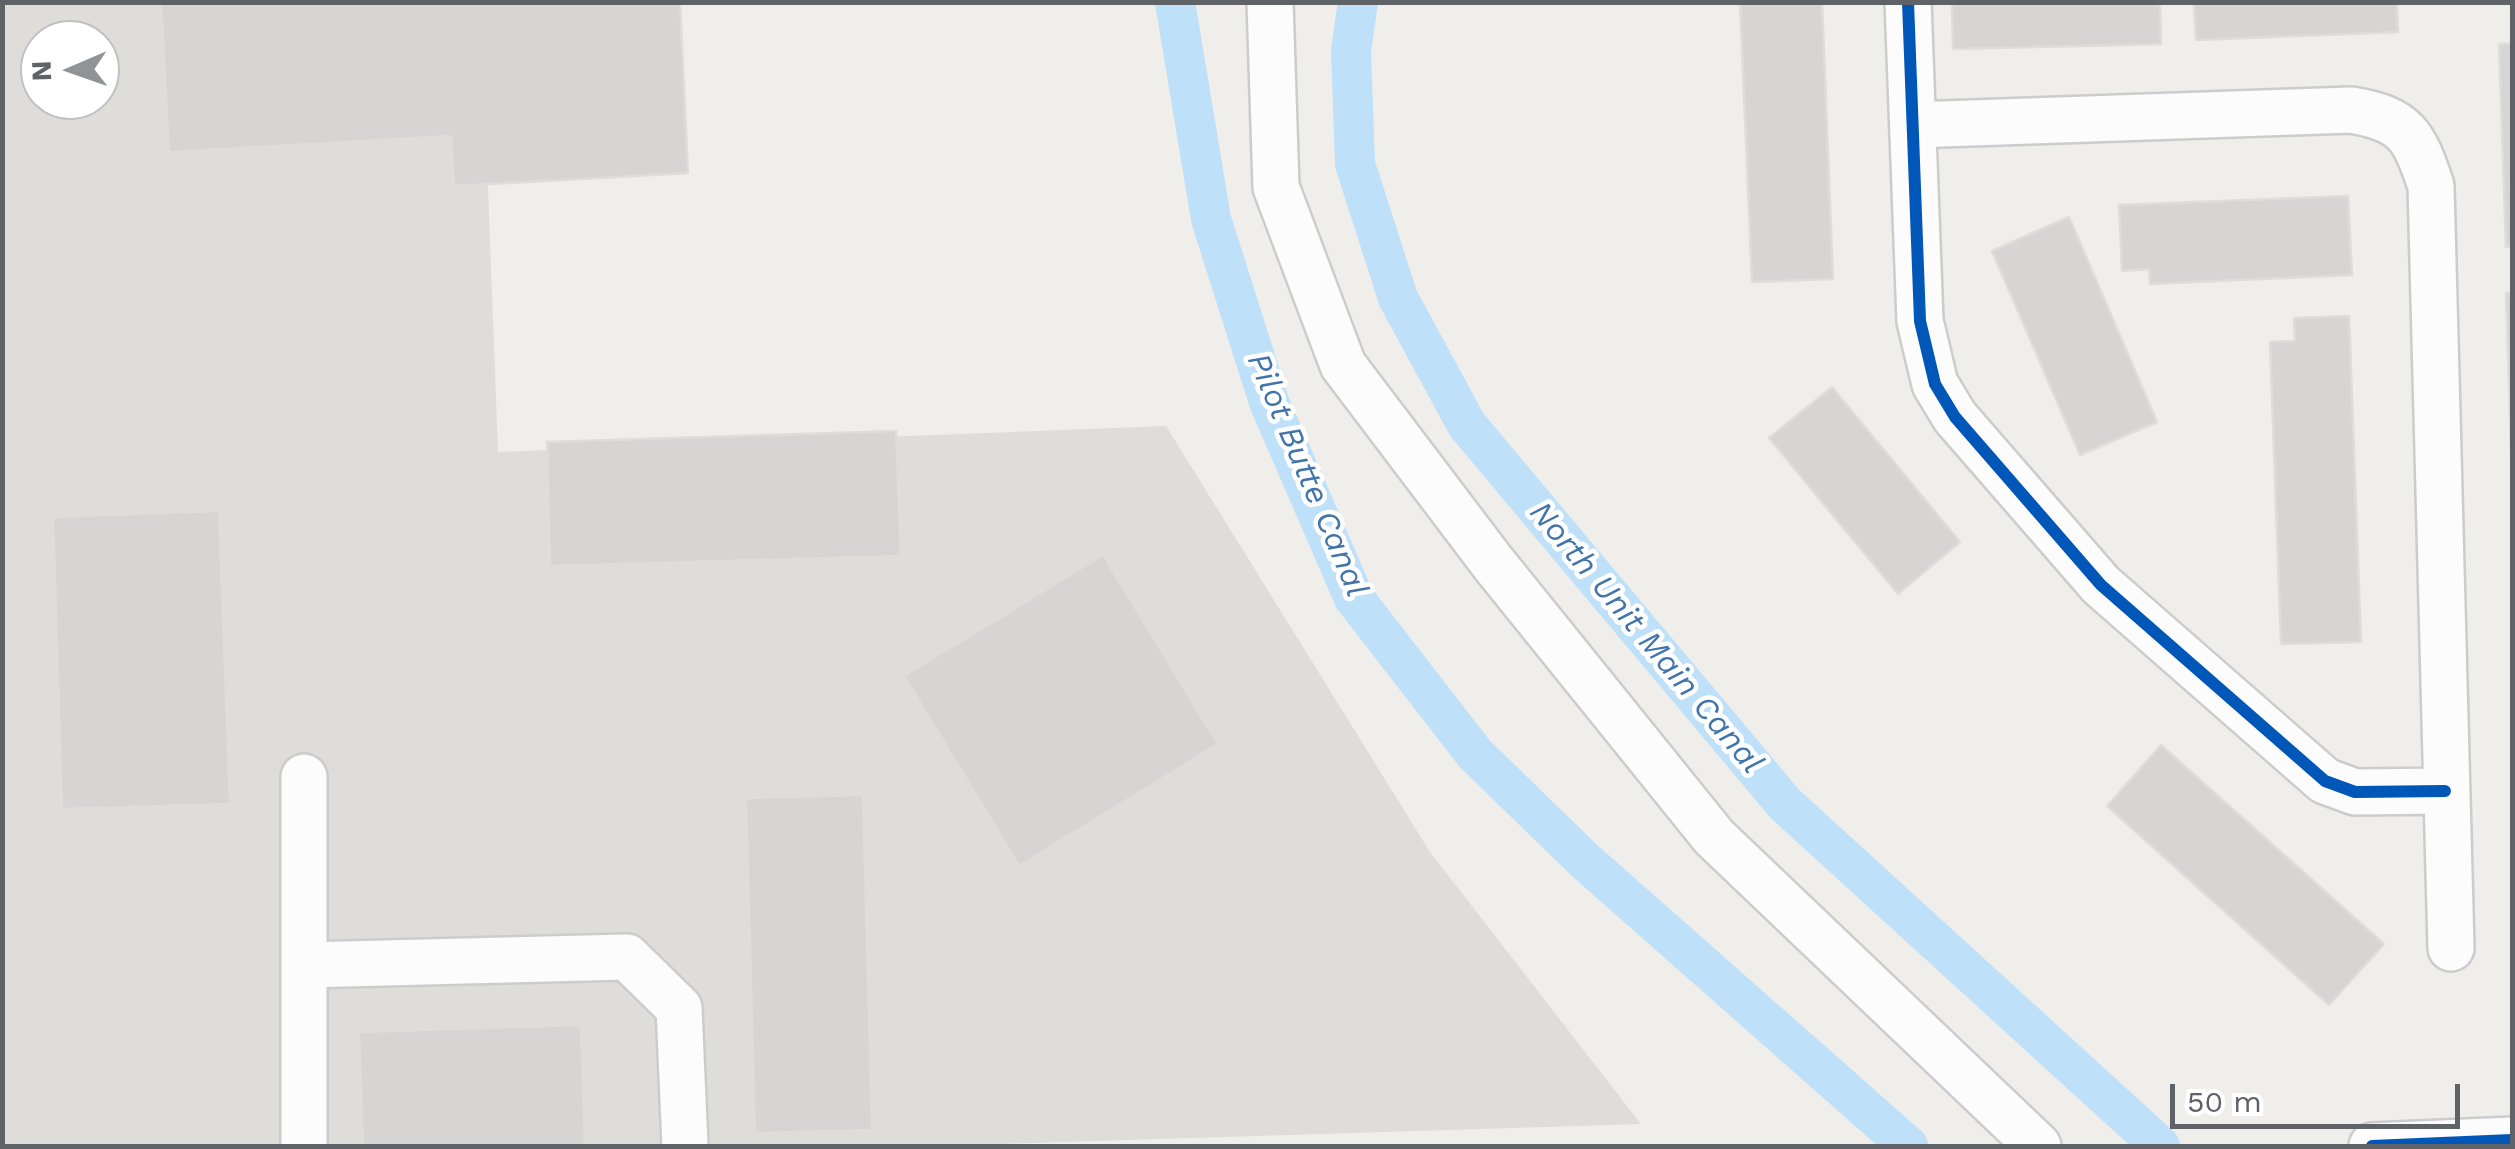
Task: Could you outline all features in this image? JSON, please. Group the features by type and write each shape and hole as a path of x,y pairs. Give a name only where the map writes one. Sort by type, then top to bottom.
{"street":[{"path":"1270,2 1276,187 1343,365 1494,563 1714,837 2038,1146"},
{"path":"1908,2 1920,321 1935,384 1956,417 2101,585 2325,781 2355,792 2445,792"},
{"path":"1913,125 2351,110 2386,116 2416,140 2431,186 2451,948"},
{"path":"304,777 304,1146"},
{"path":"304,965 626,957 679,1008 685,1146"},
{"path":"2372,1146 2512,1140"}],"shaded area":[{"path":"2,3 481,3 498,452 1166,426 1430,852 1641,1124 936,1146 3,1146"}],"building":[{"path":"161,2 680,2 688,173 454,186 451,136 169,152"},
{"path":"1740,2 1822,2 1833,279 1752,282"},
{"path":"1952,2 2160,2 2161,44 1953,49"},
{"path":"2194,2 2397,2 2398,32 2196,40"},
{"path":"2512,43 2512,246 2506,247 2499,44"},
{"path":"2348,196 2352,275 2150,284 2149,269 2122,271 2119,205"},
{"path":"2069,217 2157,422 2080,455 1992,251"},
{"path":"2506,293 2512,293 2512,482"},
{"path":"2349,316 2361,642 2281,644 2270,342 2295,341 2294,318"},
{"path":"1832,387 1960,542 1898,594 1769,438"},
{"path":"896,431 901,556 550,566 547,442"},
{"path":"219,511 230,804 62,809 53,517"},
{"path":"1103,555 1218,744 1019,866 904,676"},
{"path":"2161,745 2384,944 2329,1005 2107,806"},
{"path":"863,795 872,1130 755,1133 746,798"},
{"path":"581,1025 585,1146 363,1146 359,1032"}],"waterway":[{"name":"Pilot Butte Canal","path":"1175,2 1211,219 1269,402 1354,598 1475,754 1584,860 1908,1146"},
{"name":"North Unit Main Canal","path":"1358,2 1351,51 1355,164 1398,298 1467,425 1785,804 2160,1146"}],"cycle path":[{"path":"1908,2 1920,321 1935,384 1955,417 2101,585 2325,781 2355,792 2445,791"},
{"path":"2372,1146 2512,1140"}]}
